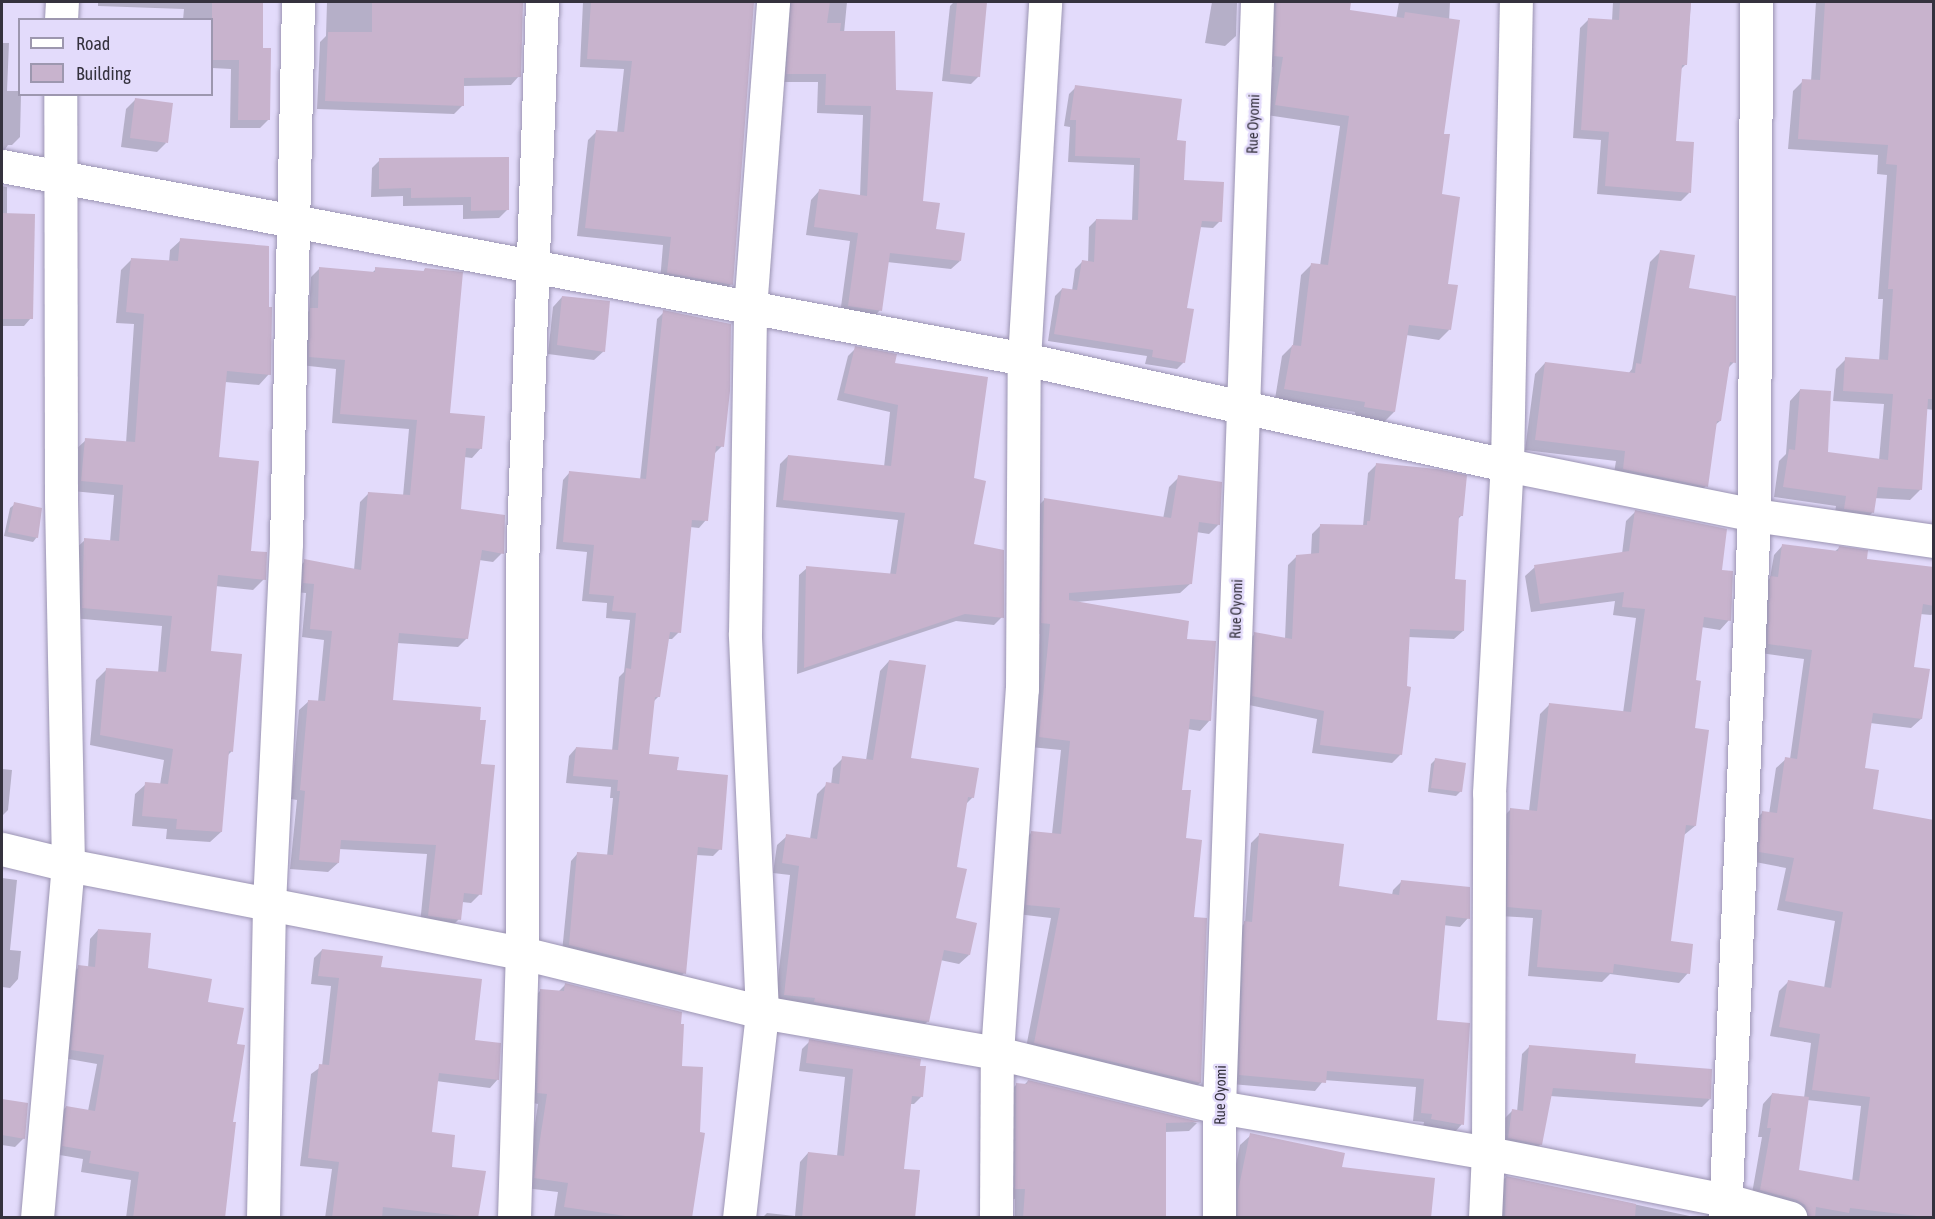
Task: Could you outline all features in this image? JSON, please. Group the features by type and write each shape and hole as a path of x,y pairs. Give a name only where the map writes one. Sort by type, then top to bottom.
{"street":[{"path":"61,18 62,2"},
{"path":"263,1218 269,904 286,543 295,221 298,2"},
{"path":"514,1218 522,953 522,567 542,2"},
{"path":"739,1218 762,1012 745,633 750,309 773,2"},
{"path":"996,1218 997,1053 1022,689 1024,360 1045,2"},
{"name":"Rue Oyomi","path":"1219,1218 1219,1107 1257,2"},
{"path":"1485,1218 1488,1153 1489,794 1507,465 1516,2"},
{"path":"1726,1209 1754,515 1756,2"},
{"path":"38,1218 68,865 58,175 60,96"},
{"path":"2,166 1024,360 1507,465 1754,515 1934,541"},
{"path":"2,849 68,865 522,953 762,1012 997,1053 1219,1107 1488,1153 1726,1209 1791,1218"}],"building":[{"path":"212,2 263,2 263,48 271,48 270,120 238,120 239,60 213,60"},
{"path":"372,2 523,2 521,77 464,78 464,106 325,101 328,32 372,32"},
{"path":"591,2 754,2 733,285 667,273 671,237 585,228 596,130 624,132 632,61 587,59"},
{"path":"791,2 830,2 827,23 841,23 840,31 895,31 896,90 933,92 923,201 940,203 936,229 965,233 961,261 890,253 882,311 848,306 858,233 814,227 819,189 867,196 871,106 825,105 826,74 786,74"},
{"path":"957,2 987,2 980,77 950,74"},
{"path":"1276,2 1351,2 1350,10 1404,18 1405,12 1460,20 1444,134 1450,134 1442,194 1460,197 1448,284 1458,285 1451,330 1409,325 1395,412 1364,407 1365,402 1284,389 1292,345 1301,346 1311,263 1328,265 1349,116 1275,105 1283,57 1274,56"},
{"path":"1620,2 1691,2 1687,65 1682,65 1676,141 1694,142 1691,193 1605,186 1609,132 1581,130 1588,18 1619,20"},
{"path":"1825,2 1934,2 1934,399 1928,399 1922,490 1878,487 1874,513 1844,509 1846,496 1783,487 1789,449 1795,450 1800,389 1831,391 1828,452 1888,460 1893,394 1843,391 1845,357 1888,360 1893,289 1888,289 1897,165 1886,164 1888,145 1798,139 1802,79 1820,80"},
{"path":"1075,85 1182,99 1177,140 1186,141 1184,180 1224,182 1222,222 1202,221 1187,308 1194,309 1185,363 1152,357 1153,350 1054,334 1062,288 1077,290 1082,260 1094,262 1096,219 1138,220 1140,158 1075,156 1076,120 1070,120"},
{"path":"135,98 173,103 168,143 130,138"},
{"path":"509,157 509,210 471,211 471,197 411,198 411,188 379,189 379,158"},
{"path":"2,213 35,214 33,319 2,319"},
{"path":"180,238 269,246 269,307 272,307 271,375 227,371 219,457 259,461 251,551 267,552 266,580 218,575 211,651 242,654 233,752 229,751 222,832 176,829 177,819 142,816 145,782 168,784 173,749 100,735 106,668 166,672 172,616 82,608 84,538 119,541 123,485 81,481 85,438 135,442 144,314 126,312 131,258 178,261"},
{"path":"1660,250 1695,255 1689,288 1736,296 1736,363 1730,362 1721,421 1717,421 1708,487 1623,469 1625,451 1535,440 1545,362 1635,373 1636,363 1641,364"},
{"path":"319,267 375,272 375,267 424,271 425,268 463,272 450,413 485,416 482,449 466,448 461,509 505,515 504,554 482,550 468,639 399,633 393,700 481,707 480,720 486,720 481,764 495,765 482,895 464,893 461,920 428,916 436,845 341,840 339,863 299,860 305,791 300,790 308,700 325,701 332,631 310,629 314,584 303,583 304,559 361,570 368,492 410,495 417,420 340,414 345,360 309,357 310,308 318,308"},
{"path":"562,296 610,301 605,352 557,345"},
{"path":"663,310 731,324 730,391 724,447 716,446 708,521 692,520 681,633 670,632 660,697 655,697 649,754 679,757 677,770 728,775 722,850 698,847 686,974 569,945 577,852 613,855 620,791 617,791 618,780 573,776 576,747 618,750 626,668 631,669 636,613 612,611 614,596 589,594 594,545 563,542 569,471 646,479"},
{"path":"855,346 897,354 895,363 988,377 974,478 986,481 974,544 1004,550 1004,618 965,614 804,668 806,566 896,574 905,513 783,500 788,455 891,466 898,405 844,393"},
{"path":"1376,463 1437,469 1467,475 1463,516 1459,516 1455,579 1466,580 1464,631 1410,629 1407,686 1411,687 1402,755 1320,745 1324,711 1252,696 1254,632 1292,639 1296,555 1319,553 1320,524 1367,525 1367,521 1370,521"},
{"path":"1178,475 1222,482 1220,525 1199,522 1192,584 1069,593 1069,600 1189,621 1187,639 1216,641 1211,721 1190,719 1182,790 1191,790 1186,838 1202,840 1194,917 1207,918 1201,1083 1034,1043 1060,908 1026,905 1031,831 1061,834 1070,741 1039,737 1050,624 1041,623 1044,498 1171,518"},
{"path":"14,502 42,508 38,538 8,532"},
{"path":"1635,510 1727,529 1722,570 1733,571 1731,621 1704,617 1696,680 1701,681 1695,728 1709,730 1696,826 1686,825 1671,941 1693,944 1690,974 1614,964 1613,973 1537,967 1542,910 1507,907 1510,808 1537,811 1549,703 1631,712 1645,609 1622,607 1624,592 1540,604 1534,565 1629,551"},
{"path":"1782,544 1838,551 1839,546 1868,550 1867,559 1934,567 1934,606 1923,604 1914,667 1930,669 1922,719 1873,713 1865,768 1879,770 1873,809 1934,820 1934,1218 1850,1208 1849,1213 1816,1207 1815,1218 1809,1218 1805,1205 1797,1200 1760,1190 1771,1128 1767,1128 1772,1093 1809,1097 1799,1170 1859,1181 1870,1097 1812,1090 1820,1034 1779,1027 1788,980 1831,988 1843,912 1785,901 1794,858 1759,852 1762,811 1777,813 1785,757 1797,759 1812,650 1768,644 1770,576 1778,577"},
{"path":"889,660 926,665 911,758 979,768 974,798 968,797 957,867 967,869 956,918 977,923 970,955 944,950 929,1022 814,1002 815,998 784,995 799,866 782,863 786,834 817,839 826,782 839,784 842,756 873,760"},
{"path":"1435,758 1466,763 1462,792 1431,788"},
{"path":"1259,833 1344,844 1339,886 1399,895 1401,880 1470,887 1470,919 1446,916 1437,1020 1470,1023 1464,1125 1431,1119 1432,1114 1421,1113 1424,1079 1327,1071 1326,1083 1239,1075 1244,921 1252,922"},
{"path":"98,929 151,933 148,968 212,979 208,1002 244,1008 237,1044 245,1045 233,1122 236,1122 225,1218 133,1218 139,1172 89,1163 91,1151 62,1146 66,1106 95,1111 104,1055 71,1050 78,965 95,967"},
{"path":"322,949 383,956 381,967 482,979 475,1040 501,1043 499,1080 439,1073 432,1132 455,1135 452,1167 486,1171 478,1218 383,1207 382,1218 332,1218 339,1162 308,1158 319,1064 329,1065 339,978 318,976"},
{"path":"565,983 682,1012 681,1024 684,1024 682,1066 703,1067 700,1132 705,1133 692,1218 639,1218 564,1207 568,1183 534,1178 547,1094 537,1093 540,989 564,991"},
{"path":"809,1039 921,1059 920,1066 926,1066 923,1097 912,1096 904,1169 920,1170 915,1218 802,1218 808,1152 844,1156 853,1069 806,1063"},
{"path":"1529,1045 1636,1054 1635,1063 1712,1069 1711,1099 1553,1088 1542,1145 1508,1138 1512,1109 1523,1111"},
{"path":"1028,1080 1200,1122 1166,1123 1166,1218 1023,1218 1025,1189 1015,1189 1016,1083 1027,1084"},
{"path":"2,1099 28,1103 25,1139 2,1135"},
{"path":"1250,1133 1345,1153 1342,1167 1435,1178 1431,1218 1238,1218 1238,1191"},
{"path":"1506,1176 1636,1204 1635,1218 1505,1218"}]}
